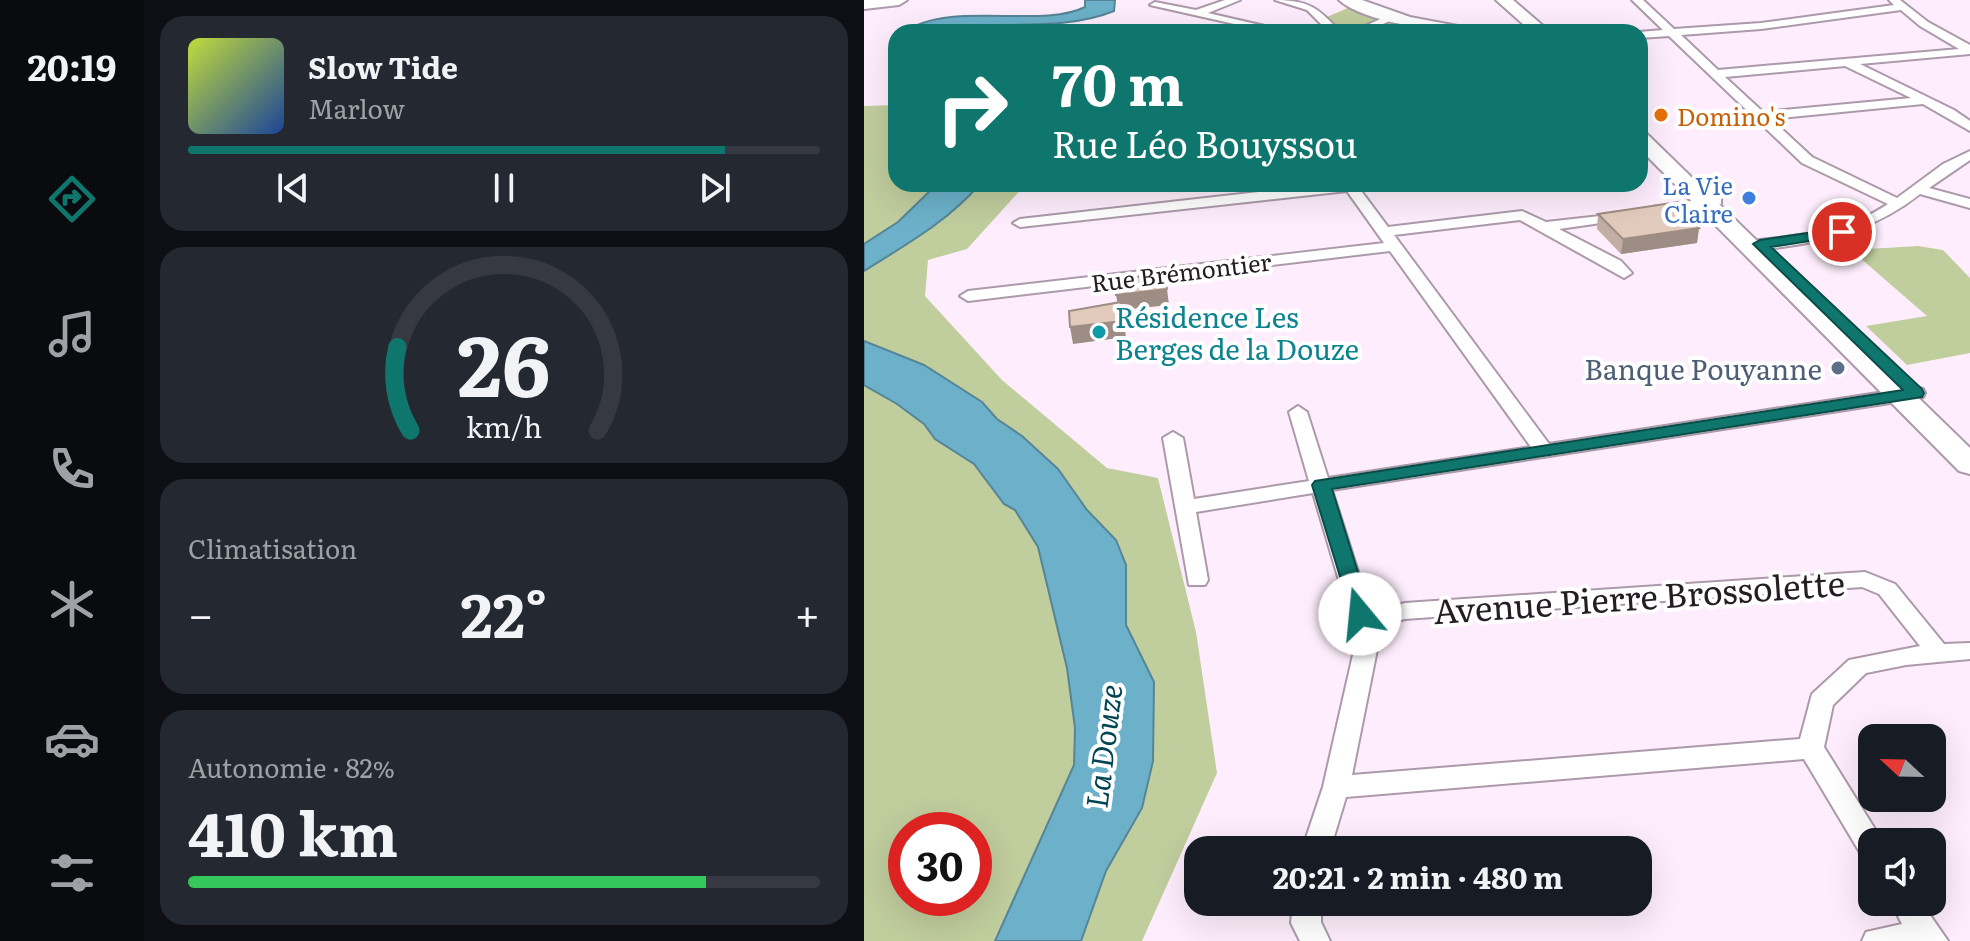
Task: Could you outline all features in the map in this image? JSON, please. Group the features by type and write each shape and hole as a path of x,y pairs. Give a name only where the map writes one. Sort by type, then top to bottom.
{"main road":[{"path":"864,4 899,0"},
{"path":"1347,0 1393,17 1426,24"},
{"path":"1497,0 1520,24"},
{"path":"1504,0 1536,24"},
{"path":"1648,136 1908,394 1970,465"},
{"path":"1648,145 1711,202"},
{"path":"1908,394 1970,445"}],"street":[{"path":"1198,13 1235,0"},
{"path":"1280,0 1311,8 1327,24"},
{"path":"1637,0 1812,164 1899,204"},
{"path":"1648,35 1761,26 1899,4 1924,24 1970,50"},
{"path":"1155,5 1249,24"},
{"path":"1376,24 1393,17"},
{"path":"1716,74 1970,50"},
{"path":"1846,62 1950,113 1970,127"},
{"path":"1760,116 1922,101"},
{"path":"1755,245 1842,232 1899,204 1921,190 1944,169 1970,155"},
{"path":"1921,190 1970,204"},
{"path":"1020,223 1289,192"},
{"path":"1355,192 1543,450"},
{"path":"1546,226 1711,202"},
{"name":"Rue Brémontier","path":"968,296 1390,239 1522,215 1546,226"},
{"path":"1546,226 1615,264 1624,273"},
{"path":"1185,507 1908,394"},
{"path":"1298,412 1360,614 1372,620 1336,787 1320,836"},
{"path":"1173,438 1197,580"},
{"name":"Avenue Pierre Brossolette","path":"1372,620 1405,611 1865,579 1887,589 1938,653"},
{"path":"1860,828 1811,748 1821,701 1858,666 1906,656 1970,651"},
{"path":"1336,787 1811,748"},
{"path":"1306,916 1306,923 1315,941"},
{"path":"1914,916 1929,938"},
{"path":"1877,941 1929,938"}],"green space":[{"path":"1350,7 1384,19 1371,24 1334,24 1327,17"},
{"path":"888,105 888,192 1019,192 967,249 928,260 925,296 1002,380 1107,468 1158,478 1196,632 1217,773 1189,836 1184,836 1184,847 1142,941 864,941 864,106"},
{"path":"1918,246 1943,250 1970,278 1970,353 1907,365 1866,326 1927,316 1851,250"}],"water":[{"path":"1085,0 1115,0 1114,11 1080,21 921,24 969,16 1045,16 1085,7"},
{"path":"929,192 973,192 940,221 864,271 864,244 898,222"},
{"name":"La Douze","path":"864,341 924,365 982,402 997,419 1022,436 1058,469 1087,510 1116,540 1126,565 1126,625 1154,682 1153,761 1142,808 1106,871 1081,941 995,941 1074,765 1075,728 1067,668 1038,547 1015,510 1004,504 974,464 935,439 924,424 897,404 864,385"}],"building":[{"path":"1672,203 1699,228 1623,239 1598,214"},
{"path":"1164,274 1167,289 1116,295 1114,279"},
{"path":"1121,302 1123,321 1070,327 1069,311"}],"place":[{"name":"Domino's","path":"1661,115"},
{"name":"La Vie Claire","path":"1749,198"},
{"name":"Résidence Les Berges de la Douze","path":"1099,332"},
{"name":"Banque Pouyanne","path":"1838,368"}],"route":[{"path":"1360,614 1321,485 1916,393 1760,244 1842,232"}]}
